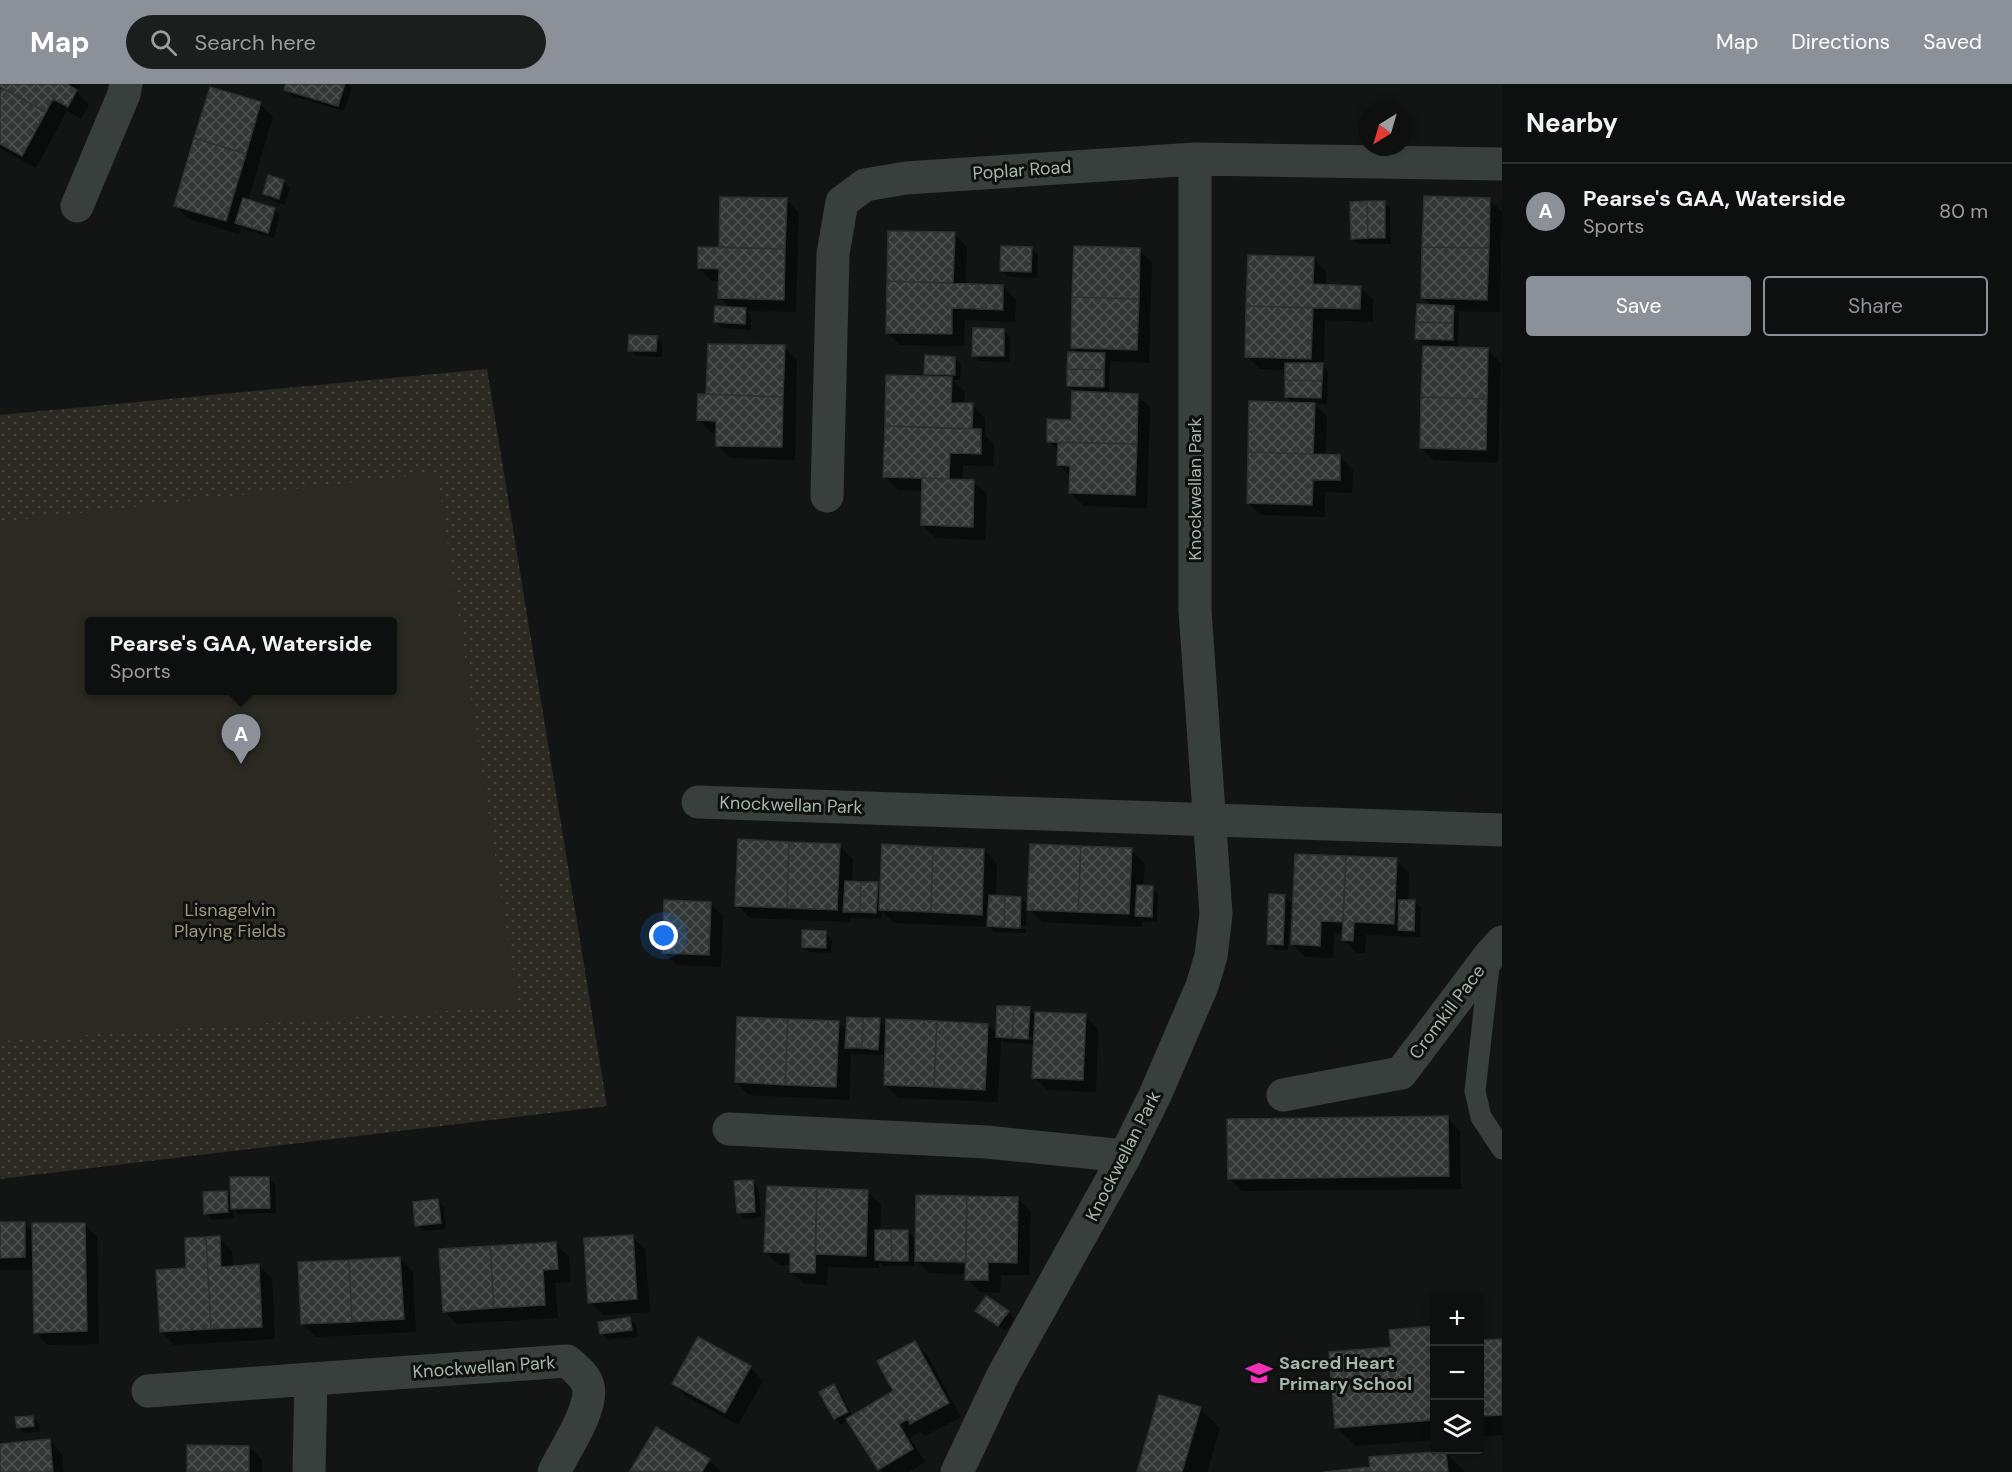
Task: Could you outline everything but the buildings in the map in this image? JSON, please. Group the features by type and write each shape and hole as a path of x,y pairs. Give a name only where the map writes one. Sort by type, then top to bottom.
{"street":[{"path":"77,206 124,94 126,84"},
{"name":"Poplar Road","path":"828,496 833,254 842,202 865,185 906,178 1195,159 1502,164"},
{"name":"Knockwellan Park","path":"957,1472 1002,1377 1125,1156 1170,1061 1202,986 1211,956 1216,914 1196,610 1195,159"},
{"name":"Knockwellan Park","path":"698,802 1502,830"},
{"name":"Cromkill Pace","path":"1283,1095 1401,1073 1496,949"},
{"path":"729,1130 986,1142 1125,1156"},
{"name":"Knockwellan Park","path":"148,1391 567,1362 581,1373 588,1386 588,1404 554,1472"},
{"path":"309,1472 311,1379"}],"lane":[{"path":"1496,949 1475,1091 1481,1117 1502,1149"}],"green space":[{"name":"Lisnagelvin Playing Fields","path":"487,369 607,1106 0,1179 0,415"},
{"path":"437,473 518,1006 0,1041 0,522"}],"place":[{"name":"Pearse's GAA, Waterside","path":"241,764"},
{"name":"Sacred Heart Primary School","path":"1259,1373"}]}
